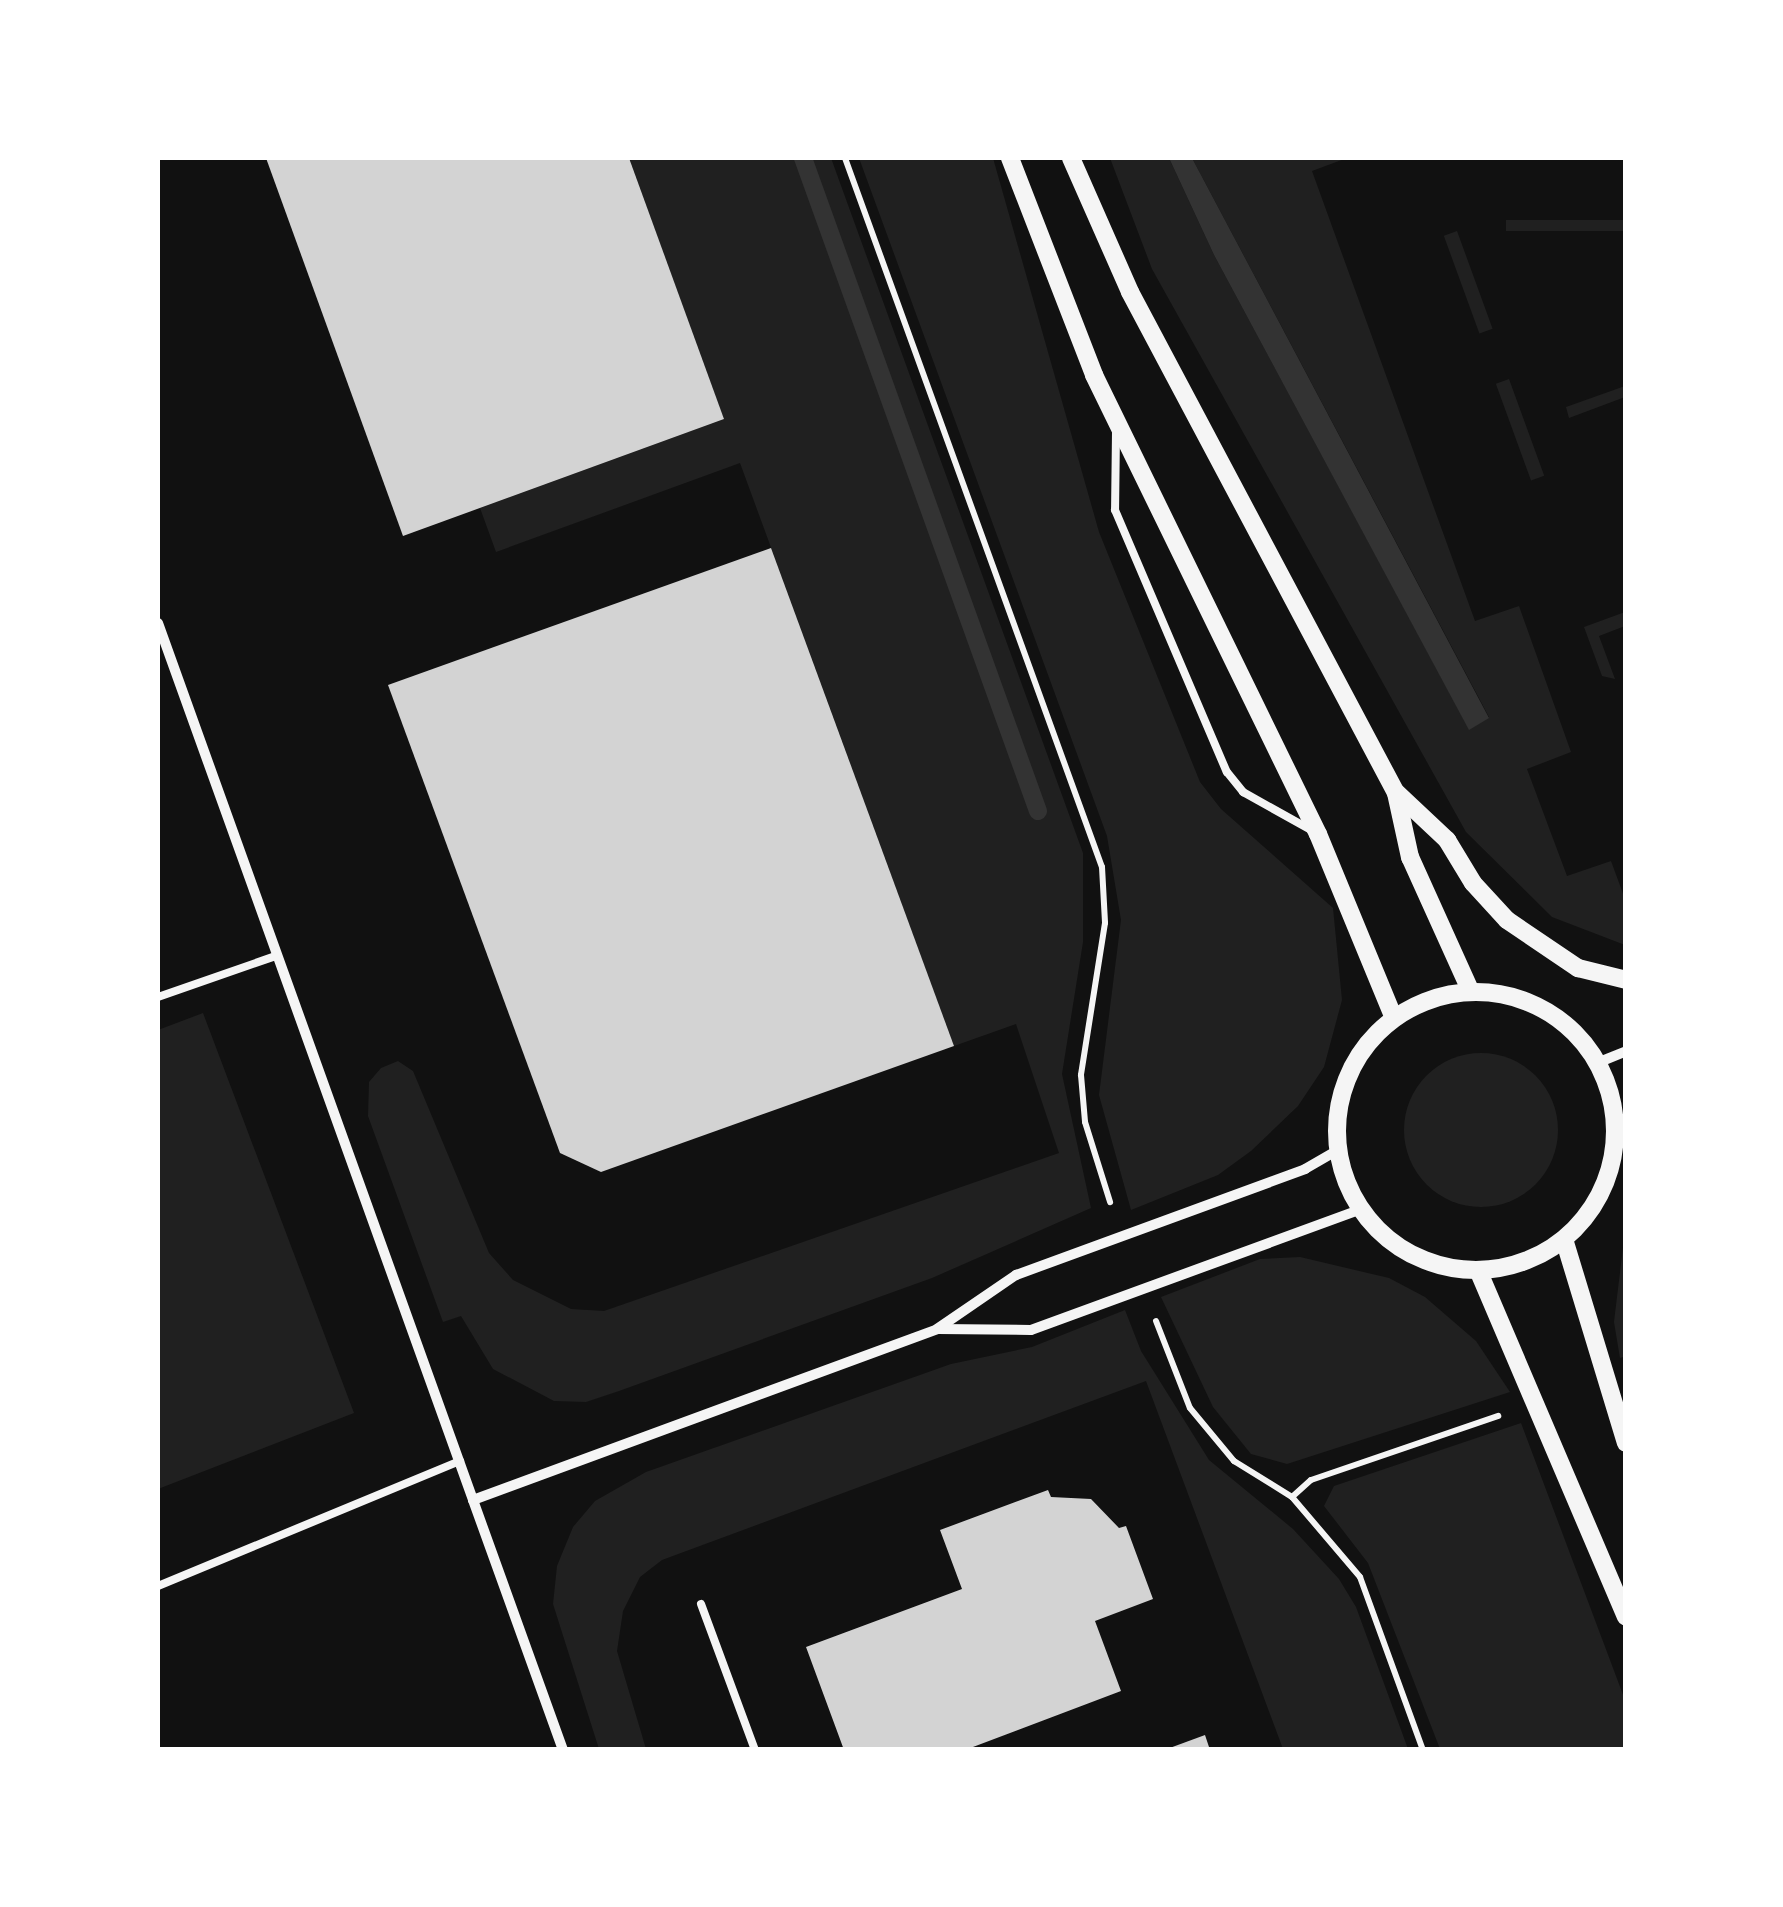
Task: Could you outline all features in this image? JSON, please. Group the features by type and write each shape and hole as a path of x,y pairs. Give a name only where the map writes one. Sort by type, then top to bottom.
{"street":[{"path":"1010,158 1116,422 1318,834 1394,1018"},
{"path":"1071,158 1130,292 1396,793 1410,857 1470,992"},
{"path":"158,623 563,1750"},
{"path":"1396,793 1447,840 1473,883 1507,920 1578,968 1626,980"},
{"path":"1470,992 1530,1003 1579,1038 1597,1062 1620,1120 1604,1187 1564,1239 1533,1258 1478,1270 1412,1253 1360,1208 1338,1149 1348,1076 1394,1018 1430,999 1470,992"},
{"path":"1597,1062 1626,1051"},
{"path":"473,1500 937,1329 1016,1275 1306,1169 1338,1149"},
{"path":"937,1329 1031,1330 1360,1208"},
{"path":"1564,1239 1626,1442"},
{"path":"1478,1270 1539,1402 1626,1617"}],"lane":[{"path":"1116,422 1116,510 1227,772 1243,792 1318,834"},
{"path":"158,996 276,956"},
{"path":"158,1586 460,1461"},
{"path":"701,1604 755,1750"}],"path":[{"path":"845,158 1102,867 1106,923 1081,1075 1085,1122 1122,1235"},
{"path":"1142,1286 1190,1408 1234,1461 1292,1497 1360,1577 1423,1750"},
{"path":"1292,1497 1311,1480 1539,1402"}],"shaded area":[{"path":"629,158 831,158 1083,853 1083,942 1062,1074 1091,1208 932,1278 619,1391 586,1402 554,1401 493,1369 461,1316 443,1322 368,1116 369,1082 381,1068 398,1061 413,1071 489,1253 513,1280 571,1309 604,1311 1059,1153 1016,1024 954,1046 740,463 496,552 480,508 724,419"},
{"path":"859,158 993,158 1099,532 1200,782 1221,809 1333,908 1342,1000 1324,1067 1298,1106 1251,1151 1218,1175 1131,1210 1099,1095 1121,920 1107,836"},
{"path":"1110,158 1169,158 1214,255 1469,729 1489,717 1192,158 1347,158 1312,171 1475,621 1519,606 1571,752 1527,769 1567,876 1611,861 1625,899 1625,945 1552,917 1466,832 1152,269"},
{"path":"1169,158 1192,158 1489,718 1469,730 1214,255"},
{"path":"1506,220 1625,220 1625,231 1506,231"},
{"path":"1457,231 1493,329 1479,334 1444,236"},
{"path":"1509,379 1544,476 1531,481 1496,384"},
{"path":"1625,386 1625,397 1569,418 1566,407"},
{"path":"1625,612 1625,626 1599,636 1615,679 1602,676 1584,627"},
{"path":"203,1013 354,1413 158,1489 158,1030"},
{"path":"1481,1053 1510,1059 1535,1076 1552,1101 1558,1130 1552,1159 1535,1184 1510,1201 1481,1207 1452,1201 1427,1184 1410,1159 1404,1130 1410,1101 1427,1076 1452,1059"},
{"path":"1625,1231 1626,1356 1620,1358 1614,1322"},
{"path":"1300,1257 1389,1278 1425,1297 1476,1341 1510,1392 1287,1464 1251,1454 1213,1407 1161,1297 1260,1259"},
{"path":"1125,1310 1141,1351 1209,1460 1293,1529 1339,1579 1356,1607 1408,1749 1283,1749 1146,1381 662,1560 640,1577 623,1611 617,1651 646,1749 599,1749 553,1604 557,1566 573,1527 595,1501 646,1472 951,1364 1032,1347"},
{"path":"1521,1423 1625,1700 1625,1749 1440,1749 1368,1563 1324,1506 1334,1486"}],"building":[{"path":"266,158 629,158 724,419 403,536"},
{"path":"771,548 954,1046 601,1172 560,1153 388,685"},
{"path":"1048,1490 1051,1497 1091,1499 1119,1528 1126,1526 1153,1599 1095,1621 1121,1691 965,1750 844,1750 806,1647 962,1589 940,1530"},
{"path":"1205,1735 1210,1750 1167,1750 1167,1749"}],"waterway":[{"path":"803,158 1038,811"}]}
